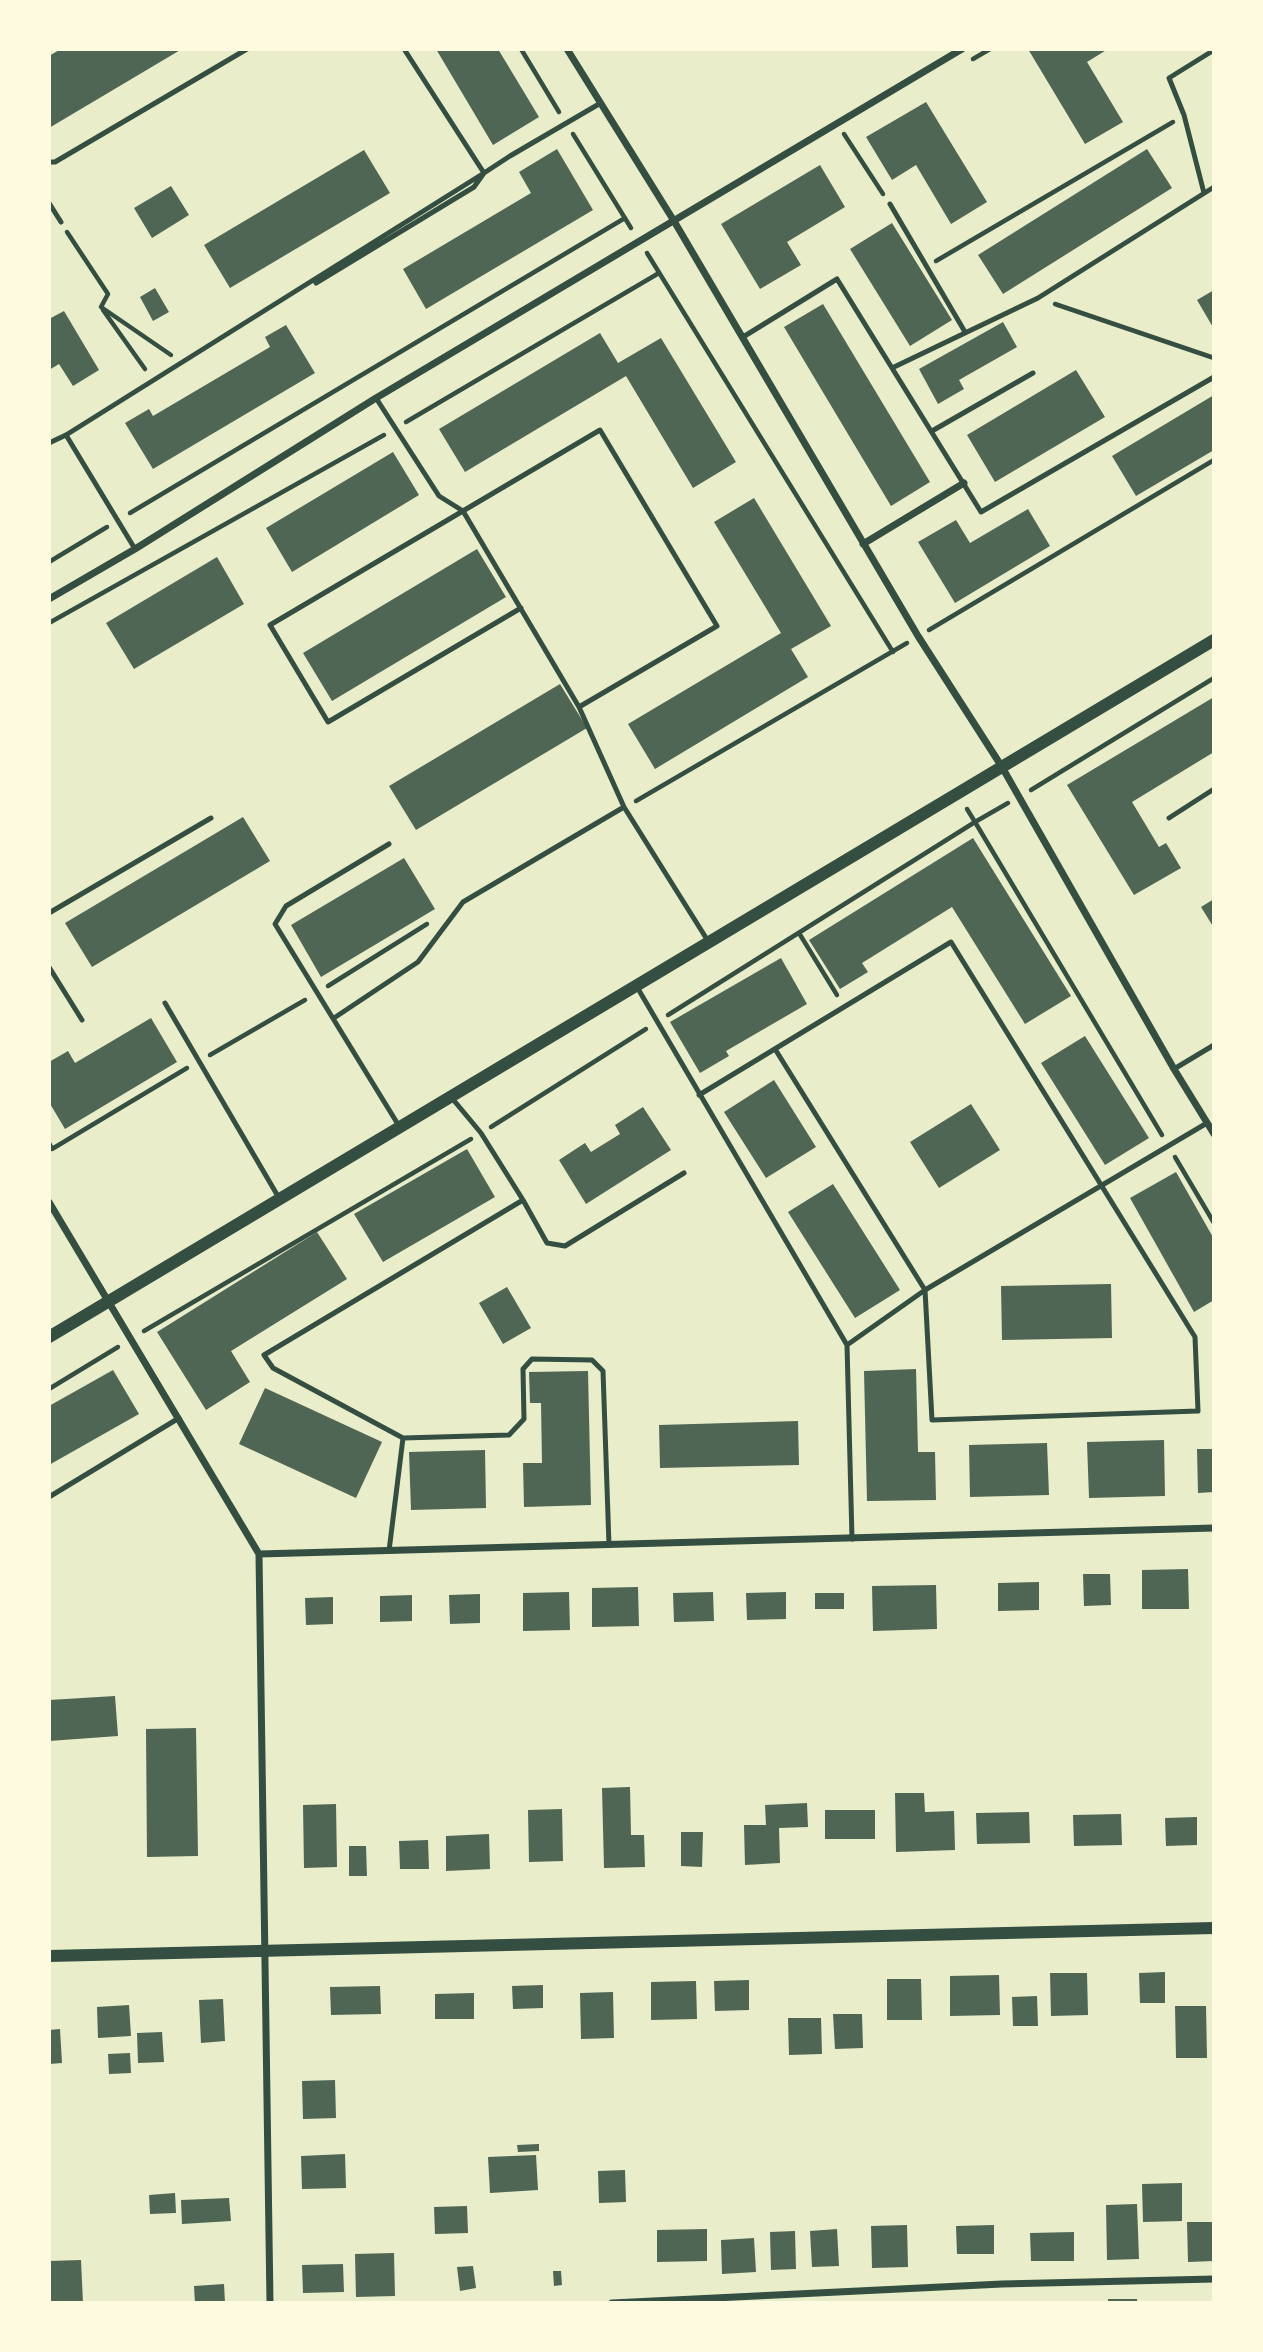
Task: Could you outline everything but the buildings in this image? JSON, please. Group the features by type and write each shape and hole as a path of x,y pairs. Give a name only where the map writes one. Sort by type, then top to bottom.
{"street":[{"path":"567,49 674,221 918,636 1002,767 1174,1069 1214,1134"},
{"path":"49,599 135,549 376,398 962,49"},
{"path":"863,544 964,483"},
{"path":"49,1337 1214,640"},
{"path":"49,1202 259,1554 270,2303"},
{"path":"259,1554 1214,1528"},
{"path":"49,1956 1214,1928"},
{"path":"612,2303 1003,2284 1214,2279"}],"lane":[{"path":"49,162 55,162 247,49"},
{"path":"404,49 484,173"},
{"path":"1205,192 1184,115 1169,78 1214,50"},
{"path":"66,435 599,104"},
{"path":"49,444 474,187 484,173"},
{"path":"892,368 965,332 1004,317 1038,298 1214,187"},
{"path":"49,203 61,222"},
{"path":"890,204 965,332"},
{"path":"743,337 837,279 981,512 1214,377"},
{"path":"932,431 1033,373"},
{"path":"376,398 439,496 463,511 579,707 624,807 708,942"},
{"path":"521,608 328,722 270,625 600,430 717,626 579,707"},
{"path":"66,435 135,549"},
{"path":"1169,818 1214,789"},
{"path":"334,1018 418,962 463,902 624,807"},
{"path":"49,913 211,818"},
{"path":"389,844 286,906 275,923 399,1126"},
{"path":"699,1095 951,942 1195,1337 1198,1411 932,1420 925,1290 775,1049"},
{"path":"49,967 82,1020"},
{"path":"636,985 847,1345 852,1539"},
{"path":"165,1003 279,1198"},
{"path":"1174,1069 1214,1045"},
{"path":"451,1096 481,1133 547,1243 565,1246 684,1173"},
{"path":"847,1345 925,1290 1207,1123"},
{"path":"523,1200 264,1354 273,1368 403,1438 509,1435 524,1419 523,1369 532,1359 592,1360 603,1371 609,1545"},
{"path":"49,1497 178,1418"},
{"path":"389,1551 403,1438"}],"path":[{"path":"521,49 893,652"},
{"path":"926,266 1184,115"},
{"path":"838,125 890,204"},
{"path":"49,562 625,218"},
{"path":"61,222 107,294 101,306"},
{"path":"49,623 396,428 659,273"},
{"path":"1038,298 1214,358"},
{"path":"101,306 182,363"},
{"path":"101,306 153,380"},
{"path":"49,1389 481,1133 975,822 1214,678"},
{"path":"957,793 1214,1223"},
{"path":"49,1143 52,1149 430,923"},
{"path":"799,933 845,1007"}]}
